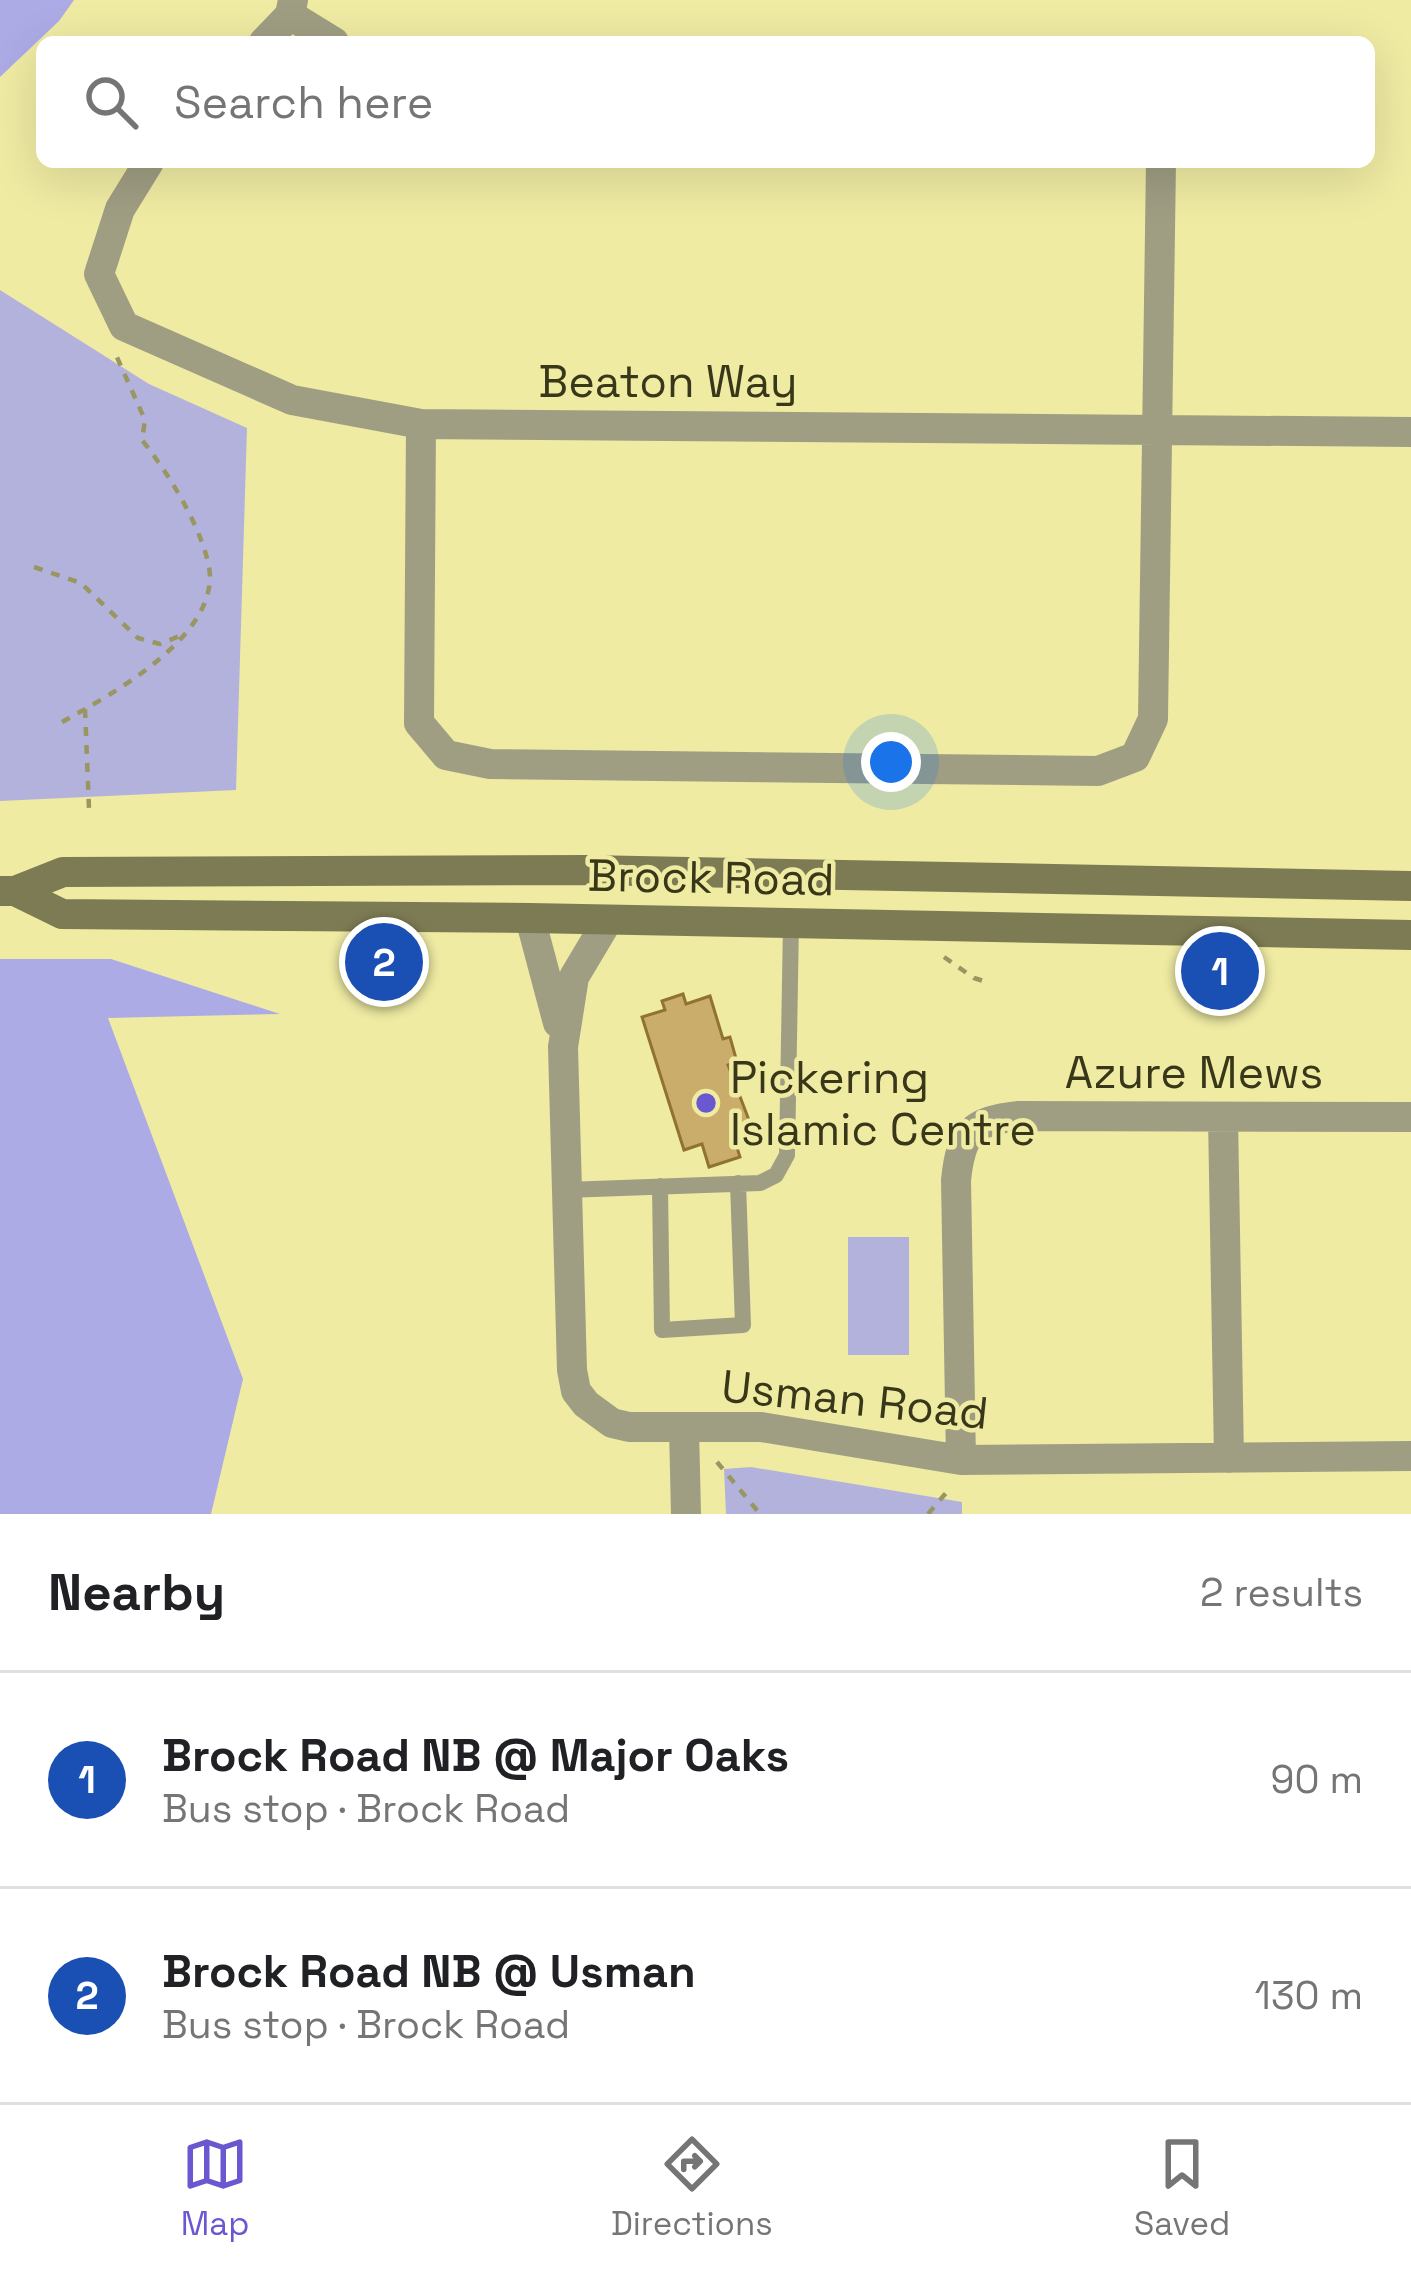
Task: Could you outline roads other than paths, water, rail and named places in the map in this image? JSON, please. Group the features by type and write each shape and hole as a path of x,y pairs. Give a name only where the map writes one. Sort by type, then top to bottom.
{"main road":[{"name":"Brock Road","path":"8,891 63,872 588,870 1411,886"},
{"path":"530,918 588,870"},
{"name":"Brock Road","path":"8,891 62,914 1411,935"}],"street":[{"path":"269,36 292,8 327,36"},
{"name":"Beaton Way","path":"145,168 120,209 99,274 124,326 292,400 421,424 1411,432"},
{"path":"421,424 419,723 446,755 490,764 1098,771 1135,757 1153,719 1161,168"},
{"name":"Usman Road","path":"530,918 563,1047"},
{"name":"Usman Road","path":"608,920 574,977 563,1047 572,1370 576,1391 612,1423 761,1427 961,1460 1411,1456"},
{"name":"Azure Mews","path":"961,1460 956,1180 965,1137 978,1126 1019,1116 1411,1117"},
{"path":"1223,1118 1229,1458"},
{"path":"684,1427 686,1514"}],"lane":[{"path":"566,1190 760,1183 776,1175 787,1155 791,923"},
{"path":"660,1186 662,1330 743,1324 738,1184"}],"place":[{"name":"Brock Road NB @ Usman","path":"384,962"},
{"name":"Brock Road NB @ Major Oaks","path":"1220,971"},
{"name":"Pickering Islamic Centre","path":"706,1103"}]}
